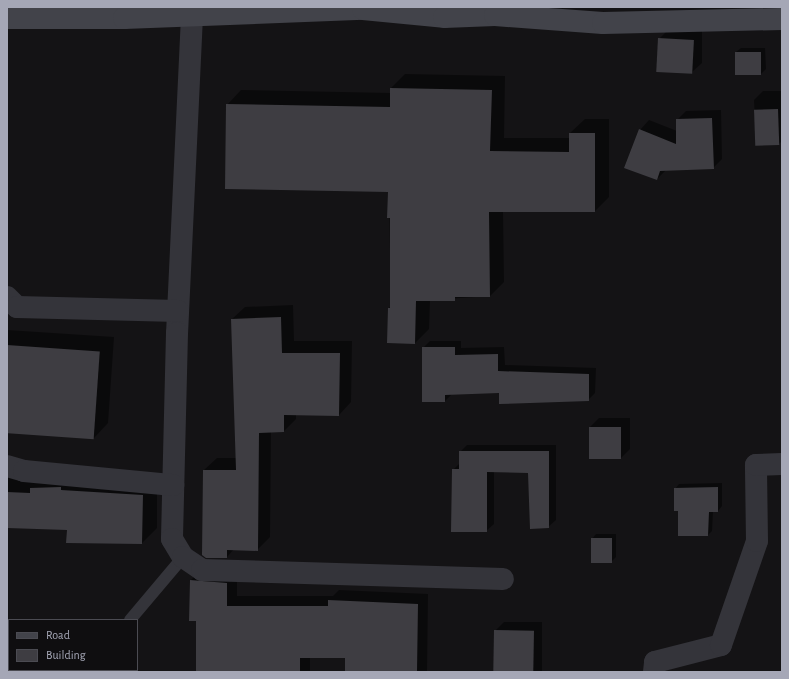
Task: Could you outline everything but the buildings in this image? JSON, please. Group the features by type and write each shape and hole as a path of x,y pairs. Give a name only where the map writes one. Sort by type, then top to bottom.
{"street":[{"path":"7,18 192,16 363,9 444,17 496,15 603,23 782,19"},
{"path":"192,16 178,311 172,539 182,557 202,570 503,579"},
{"path":"7,297 17,307 178,311"},
{"path":"654,672 656,662 720,645 757,541 756,465 782,464"},
{"path":"7,466 24,471 173,485"}],"lane":[{"path":"131,619 182,557"}]}
